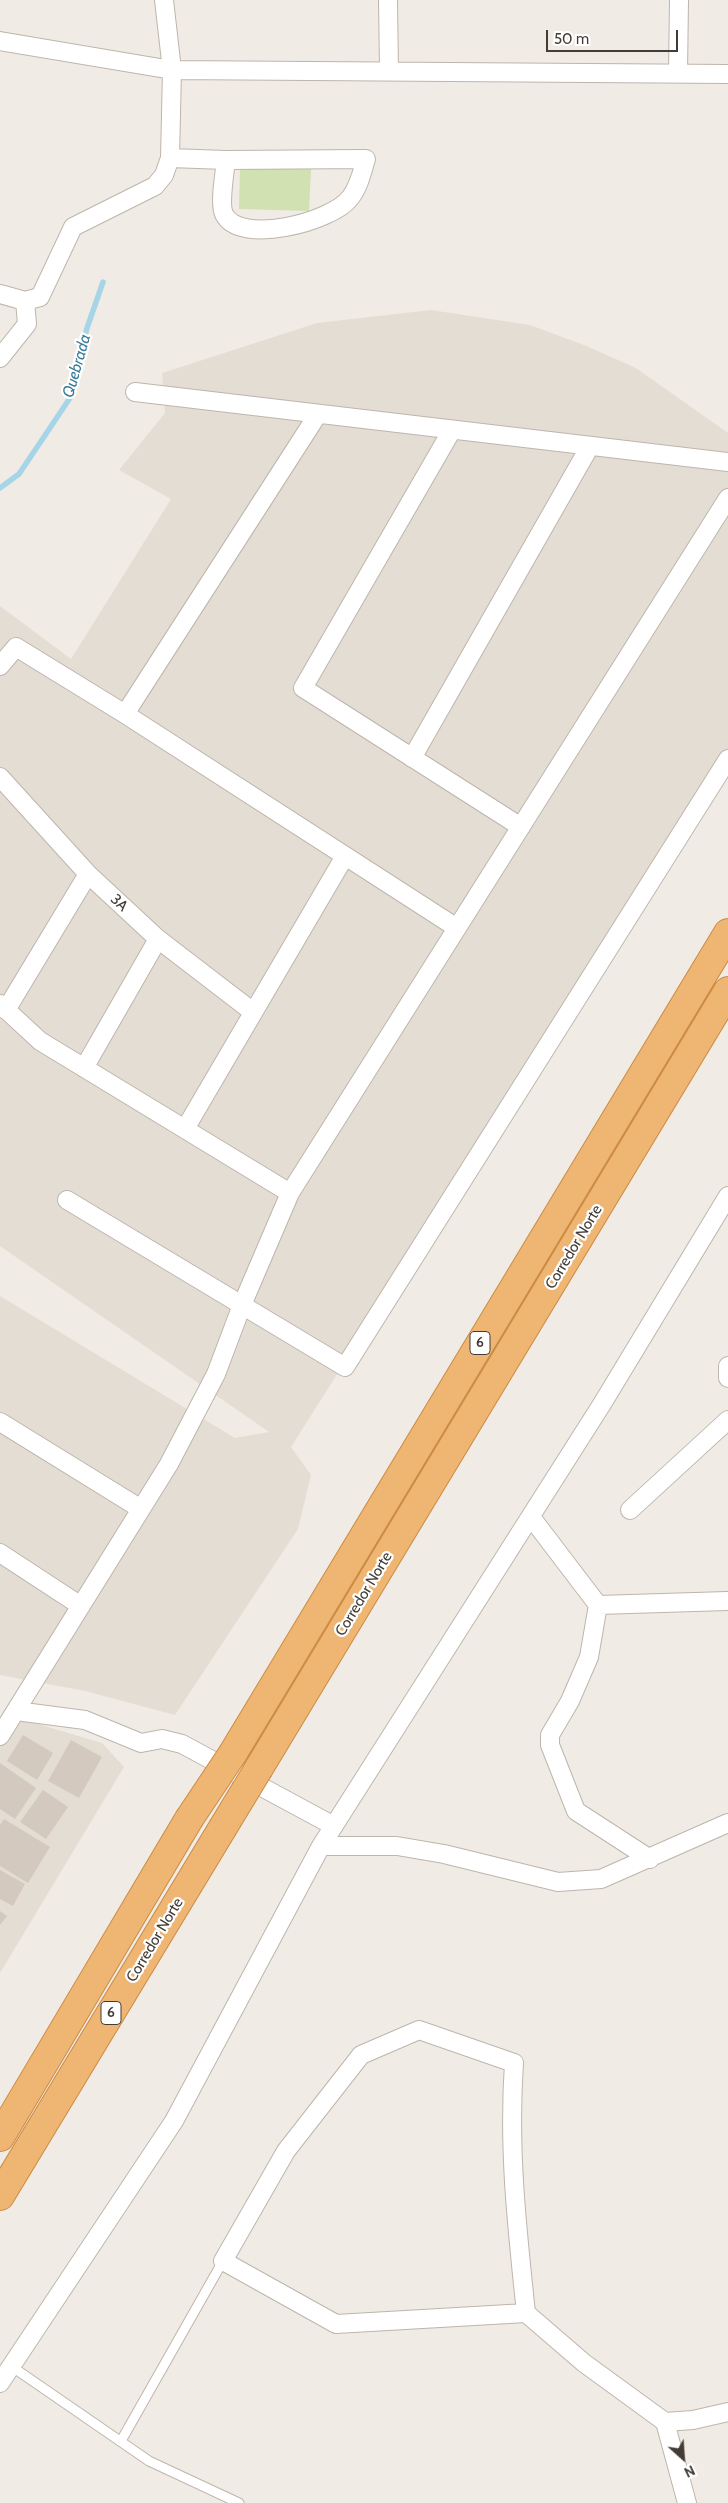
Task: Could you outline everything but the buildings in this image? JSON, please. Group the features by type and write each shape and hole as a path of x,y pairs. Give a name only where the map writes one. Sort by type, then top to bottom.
{"highway":[{"name":"Corredor Norte","path":"0,2136 189,1819 233,1753 728,933"},
{"name":"Corredor Norte","path":"0,2196 728,991"}],"street":[{"path":"0,294 25,301 40,297 73,227 155,186 164,175 170,158 172,70 164,0"},
{"path":"388,0 389,72"},
{"path":"678,73 679,0"},
{"path":"0,41 172,70 728,74"},
{"path":"170,158 226,160 366,159 350,199 335,211 312,222 279,229 246,227 233,223 224,215 222,207 226,160"},
{"path":"0,358 27,324 25,301"},
{"path":"135,392 728,462"},
{"path":"125,714 318,414"},
{"path":"452,430 303,688 521,827"},
{"path":"412,758 590,446"},
{"path":"0,1736 169,1464 216,1374 242,1305 290,1193 728,498"},
{"path":"0,666 16,647 125,714 457,928"},
{"path":"67,1200 345,1368 728,759"},
{"name":"3A","path":"0,777 88,874 158,939 253,1012"},
{"path":"185,1129 345,856"},
{"path":"88,874 3,1007 40,1041 290,1193"},
{"path":"84,1068 158,939"},
{"path":"0,2383 174,2121 321,1846 607,1396 728,1196"},
{"path":"728,1366 728,1378"},
{"path":"630,1510 728,1420"},
{"path":"0,1422 141,1509"},
{"path":"530,1517 598,1606 589,1657 570,1701 550,1735 550,1745 576,1811 650,1858"},
{"path":"0,1553 81,1606"},
{"path":"598,1606 727,1601"},
{"path":"16,1710 85,1720 141,1743 162,1739 182,1744 334,1826"},
{"path":"321,1846 397,1846 444,1854 558,1882 601,1879 728,1823"},
{"path":"526,2313 336,2324 223,2262 286,2151 361,2055 419,2030 514,2062 511,2106 512,2187 526,2313 584,2363 665,2422 687,2503"},
{"path":"665,2422 693,2420 728,2412"}],"lane":[{"path":"121,2441 223,2262"},
{"path":"10,2366 149,2461 239,2503"}],"shaded area":[{"path":"431,310 530,325 584,345 636,368 728,433 728,757 291,1447 311,1475 298,1529 175,1715 85,1691 0,1675 0,1296 235,1438 269,1432 0,1246 0,606 71,659 171,499 119,470 165,413 162,373 317,323"},
{"path":"28,1721 102,1743 124,1767 0,1973 0,1725"}],"green space":[{"path":"240,167 311,169 309,211 239,209"}],"waterway":[{"name":"Quebrada","path":"0,488 19,474 70,398 87,328 103,282"}]}
